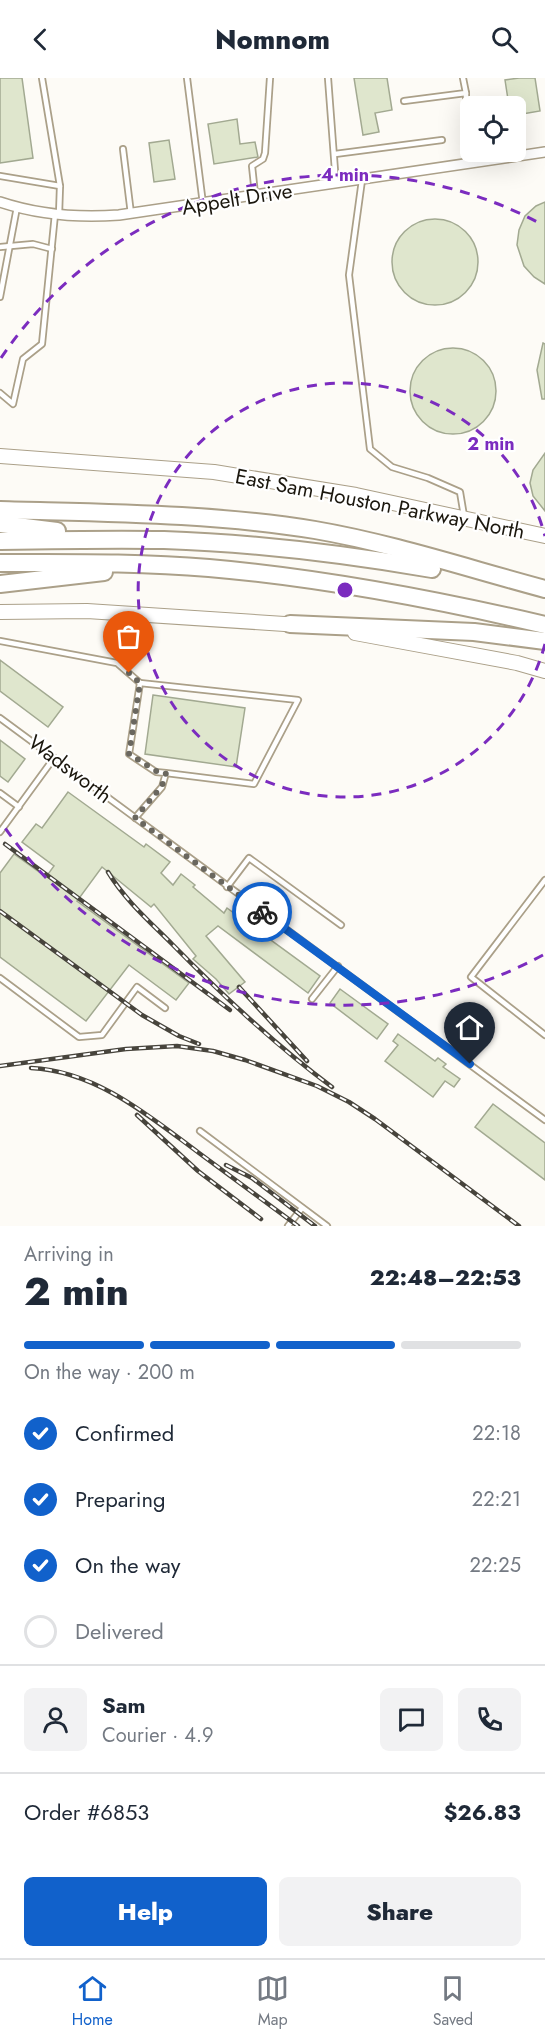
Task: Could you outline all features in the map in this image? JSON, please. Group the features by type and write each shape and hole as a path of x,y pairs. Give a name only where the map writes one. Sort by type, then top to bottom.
{"highway":[{"path":"0,509 229,520 316,531 368,542 545,590"},
{"path":"0,525 324,553 436,569 545,590"},
{"path":"0,541 165,540"},
{"path":"0,563 171,565 286,576 422,597 545,625"},
{"path":"0,584 171,565"},
{"path":"290,624 474,632 545,641"}],"main road":[{"name":"East Sam Houston Parkway North","path":"0,456 214,472 356,495 545,537"},
{"path":"0,612 87,611 290,624 373,636 517,663 545,671"}],"street":[{"name":"Appelt Drive","path":"0,202 57,214 96,217 131,214 545,152"}],"lane":[{"path":"0,393 13,404 23,359 42,344 60,186 42,78"},
{"path":"188,78 203,204"},
{"path":"255,196 252,166 263,159 265,153 270,78"},
{"path":"328,78 336,184"},
{"path":"463,78 471,164"},
{"path":"404,101 466,93"},
{"path":"335,154 442,140"},
{"path":"123,149 131,214"},
{"path":"0,176 60,186"},
{"path":"362,180 349,275 370,449 393,467 428,478 460,492 465,518"},
{"path":"0,297 2,274 10,245 16,207"},
{"path":"0,247 33,244 52,249"},
{"path":"0,641 117,663 140,683 298,700 254,784 156,771 129,754 140,683"},
{"name":"Wadsworth","path":"0,718 545,1120"},
{"path":"0,832 54,758"},
{"path":"135,818 162,786 166,773"},
{"path":"0,793 19,807"},
{"path":"227,887 249,858 341,925"},
{"path":"545,880 471,977 545,1035"},
{"path":"312,999 338,966"},
{"path":"0,978 79,1037 102,1035 137,987 165,1008"},
{"path":"200,1131 327,1226"},
{"path":"288,1226 302,1208"}],"building":[{"path":"0,78 22,78 33,158 0,163"},
{"path":"354,78 387,78 392,110 375,113 379,132 363,135"},
{"path":"535,78 540,111 526,113 526,96 507,96 505,80"},
{"path":"237,119 240,144 255,142 258,157 214,164 208,124"},
{"path":"169,140 175,179 154,182 149,143"},
{"path":"545,202 545,284 534,277 524,266 517,245 519,230 525,216 536,206"},
{"path":"435,219 452,222 466,231 475,245 478,262 475,279 466,293 452,302 435,305 418,302 404,293 395,279 392,262 395,245 404,231 418,222"},
{"path":"543,343 545,344 545,399 542,399 537,370"},
{"path":"453,348 470,351 484,360 493,374 496,391 493,408 484,422 470,431 453,434 436,431 422,422 413,408 410,391 413,374 422,360 436,351"},
{"path":"545,453 545,511 533,496 530,483 533,470"},
{"path":"0,660 63,707 48,727 0,691"},
{"path":"153,695 245,708 236,767 145,754"},
{"path":"0,740 25,759 8,782 0,776"},
{"path":"68,792 144,847 146,844 170,862 161,873 173,885 181,874 224,913 227,908 320,976 308,993 218,926 206,936 245,982 229,994 193,959 196,956 154,904 151,907 102,867 77,901 189,983 176,1000 129,965 86,1021 0,957 0,873 14,854 46,877 54,866 22,842 36,824 42,828"},
{"path":"340,989 388,1024 377,1039 330,1003"},
{"path":"398,1034 435,1061 438,1058 446,1064 443,1067 460,1079 454,1087 445,1081 433,1097 385,1061 398,1045 393,1041"},
{"path":"493,1104 545,1143 545,1180 475,1127"}],"railway":[{"path":"5,844 230,1010"},
{"path":"108,872 138,910 210,982 249,1019 332,1087"},
{"path":"0,911 142,1015 179,1036 199,1044"},
{"path":"239,987 307,1061"},
{"path":"0,1066 126,1049 177,1046 213,1051 245,1060 317,1086 349,1102 519,1226"},
{"path":"31,1068 78,1077 121,1098 298,1226"},
{"path":"137,1115 198,1171 261,1219"},
{"path":"226,1165 252,1178 315,1226"}],"way so far":[{"path":"129,673 140,683 129,754 156,771 166,773 162,786 135,818 262,912"}],"route":[{"path":"262,912 470,1064"}]}
